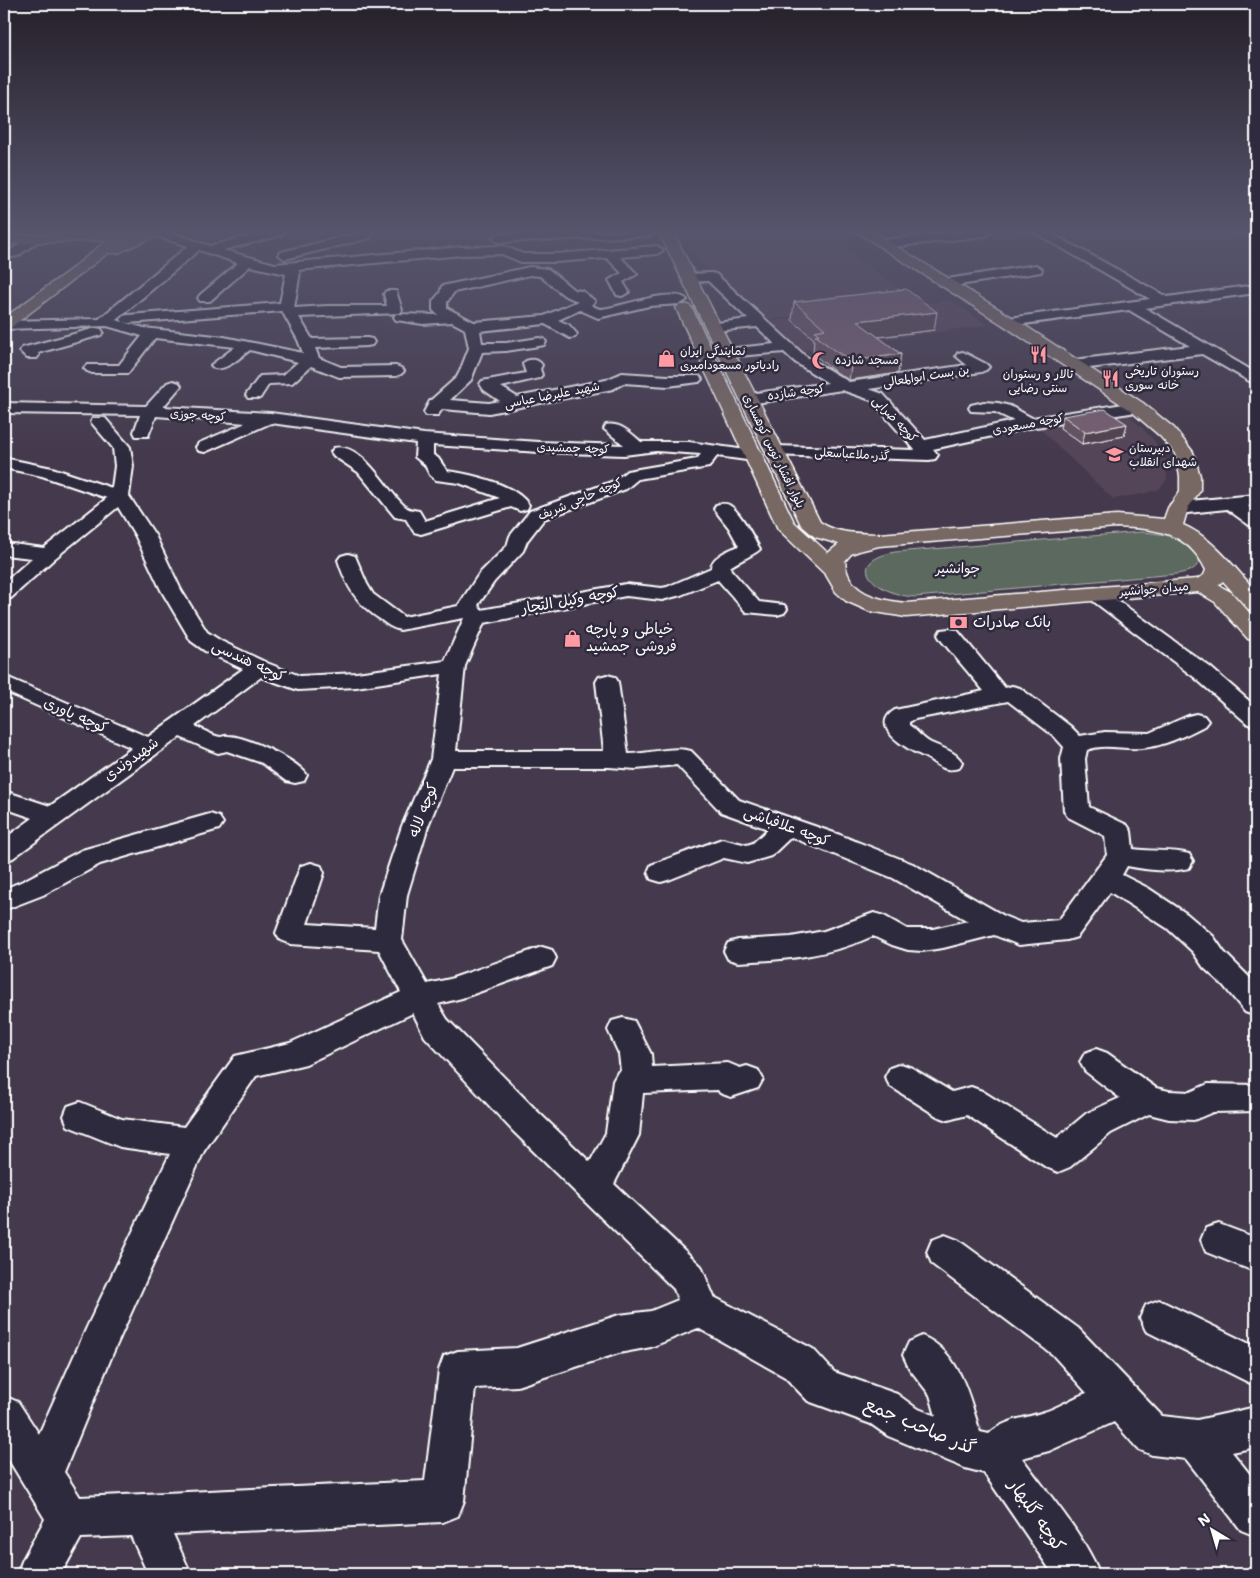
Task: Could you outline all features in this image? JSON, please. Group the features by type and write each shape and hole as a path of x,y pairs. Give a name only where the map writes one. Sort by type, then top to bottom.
{"main road":[{"path":"4,325 33,306"},
{"name":"بلوار افشار توس کوهساری","path":"683,306 785,525 833,570"},
{"name":"بلوار افشار توس کوهساری","path":"701,306 714,327 811,524 822,533 840,538 879,540"},
{"path":"833,570 833,563 838,553 854,545 879,540 1117,521 1147,522 1175,517 1190,491 1190,476 1184,452 1167,432 1136,407 983,306"},
{"path":"1175,517 1188,535 1212,556 1256,604"},
{"name":"میدان جوانشیر","path":"833,570 845,591 861,601 882,607 906,610 1202,585 1213,579 1218,570 1212,556"},
{"path":"1202,585 1222,598 1256,634"}],"street":[{"path":"112,324 134,306"},
{"path":"288,310 290,306"},
{"path":"332,306 334,310"},
{"path":"334,310 346,306"},
{"path":"395,306 398,313"},
{"path":"440,306 440,310 472,327 547,320 582,306 598,314 634,306"},
{"path":"1009,322 1132,306 1256,379"},
{"path":"705,311 744,307"},
{"name":"کوچه ضرابی","path":"744,307 800,359 846,386 877,397 925,450"},
{"path":"239,310 243,345"},
{"path":"32,355 27,351 112,324 239,310 370,311 398,313 424,320 454,318"},
{"path":"288,310 318,360"},
{"path":"547,320 564,328 570,334"},
{"path":"714,327 761,322"},
{"path":"4,325 112,324 135,332 243,345 318,360 396,370"},
{"path":"472,327 476,348 463,380 436,404 432,412 424,457 432,462 436,471 442,476 461,478 503,492 537,516"},
{"path":"92,368 123,370 152,333"},
{"path":"254,395 265,378 287,380 318,360 367,342"},
{"path":"476,348 506,347 539,342"},
{"path":"219,365 243,345"},
{"path":"726,353 788,346"},
{"path":"1073,365 1204,349"},
{"name":"بن بست ابوالمعالی","path":"846,386 981,367 963,356"},
{"path":"318,360 350,358"},
{"path":"920,362 930,375"},
{"path":"513,402 490,388 488,384 514,381 534,375 532,369 534,365 531,364"},
{"name":"شهید علیرضا عباسی","path":"436,404 489,408 614,384 613,382 616,379 622,378 668,381 694,379"},
{"path":"142,432 150,411 173,386"},
{"name":"کوچه شازده","path":"749,399 846,386"},
{"path":"76,414 90,392"},
{"path":"977,408 987,405 1008,410 1029,423"},
{"path":"1026,405 1051,419"},
{"name":"کوچه مسعودی","path":"925,450 1029,423 1136,407"},
{"name":"کوچه جوزی","path":"4,408 76,414 150,411 271,418 391,434"},
{"path":"205,447 271,418"},
{"path":"4,594 48,554 120,496 124,466 121,447 99,422"},
{"path":"612,429 624,435 636,447"},
{"name":"کوچه جمشیدی","path":"391,434 427,439 539,447 624,450 636,447 674,446 754,456"},
{"name":"گذر ملاعباسعلی","path":"775,451 820,451 882,456 925,450"},
{"name":"کوچه حاجی شریف","path":"473,614 468,605 486,578 516,546 517,540 537,516 620,485 632,475 703,463 712,451"},
{"path":"340,452 364,468 402,513 412,515 421,528 513,500"},
{"path":"4,463 46,472 120,496"},
{"name":"کوچه هندسی","path":"120,496 145,535 171,590 199,636 213,646 259,668 298,683 356,680 454,666"},
{"path":"1175,517 1230,503 1256,500"},
{"path":"1230,503 1256,521"},
{"path":"723,509 750,549 735,554 720,565 721,571 753,608 777,609"},
{"path":"4,549 48,554"},
{"name":"کوچه وکیل التجار","path":"348,560 354,580 364,600 400,624 626,590 662,594 674,591 721,571"},
{"path":"1096,594 1202,672 1256,719"},
{"name":"کوچه لاله","path":"388,940 393,895 415,826 443,759 454,666 473,614"},
{"path":"949,635 1000,696"},
{"name":"شهیدوندی","path":"4,852 176,726 259,668"},
{"path":"606,682 617,761"},
{"name":"کوچه یاوری","path":"4,683 149,746"},
{"path":"950,762 906,743 897,727 896,722 900,716 1012,694 1062,731 1076,746"},
{"path":"1076,746 1117,734 1151,740 1196,720"},
{"path":"176,726 218,745 228,743 271,758 295,775"},
{"path":"1076,746 1073,759 1077,812 1118,831 1113,867 1138,895 1177,921 1203,944 1214,960 1233,977 1256,1004"},
{"name":"کوچه علافباشی","path":"443,759 609,759 626,763 654,762 682,756 730,806 904,871 996,924 1019,934 1067,930 1113,867"},
{"path":"4,799 53,816"},
{"path":"4,900 33,888 91,857 210,823"},
{"path":"661,872 722,848 747,854 762,850 787,826"},
{"path":"1113,867 1152,861 1180,861"},
{"path":"69,1518 444,1501 458,1370 517,1366 619,1334 650,1330 700,1309 688,1278 525,1121 436,1028 388,940 290,933 311,873"},
{"path":"738,951 804,947 854,933 874,923 894,935 912,940 930,940 996,924"},
{"path":"42,1475 100,1340 192,1142 246,1065 295,1055 419,997 452,990 542,958"},
{"path":"622,1030 635,1054 637,1080"},
{"path":"1096,1062 1147,1100 1169,1105 1194,1106 1208,1098 1256,1098"},
{"path":"594,1188 622,1135 629,1081 728,1076 731,1084 747,1079"},
{"path":"901,1077 948,1106 971,1101 1058,1157 1099,1123 1147,1100"},
{"path":"80,1116 120,1134 192,1142"},
{"path":"1219,1240 1256,1255"},
{"path":"945,1252 1065,1341 1152,1435 1197,1440 1256,1427"},
{"name":"گذر صاحب جمع","path":"700,1309 799,1363 822,1387 883,1408 902,1422 980,1452 1012,1440 1049,1430 1083,1414 1120,1400"},
{"path":"1159,1318 1256,1367"},
{"path":"922,1355 946,1385 980,1452"},
{"path":"4,1416 69,1518"},
{"path":"1197,1440 1256,1515"},
{"name":"کوچه گلبهار","path":"980,1452 1048,1528 1078,1574"},
{"path":"142,1514 170,1574"},
{"path":"38,1574 69,1518"}],"shaded area":[{"path":"750,306 888,306 767,320"},
{"path":"903,306 959,306 988,325 799,351 766,322"},
{"name":"دبیرستان شهدای انقلاب","path":"1126,412 1153,439 1159,448 1166,461 1167,480 1159,489 1113,499 1037,426"}],"green space":[{"path":"1141,532 1167,536 1188,545 1201,558 1197,566 1191,570 1176,574 915,597 889,591 870,578 867,571 870,563 879,557 895,552"}],"building":[{"path":"798,306 928,306 937,312 857,321 901,354 852,361 835,351 815,335 819,335 815,331 825,329"},
{"path":"1105,409 1127,424 1085,432 1063,416"}],"place":[{"name":"تالار و رستوران سنتی رضایی","path":"1038,355"},
{"name":"نمایندگی ایران رادیاتور مسعودامیری","path":"666,358"},
{"name":"مسجد شازده","path":"821,360"},
{"name":"رستوران تاریخی خانه سوری","path":"1111,378"},
{"name":"دبیرستان شهدای انقلاب","path":"1115,455"},
{"name":"بانک صادرات","path":"959,622"},
{"name":"خیاطی ‌‌و‌ پارچه فروشی جمشید","path":"572,638"}],"district":[{"name":"جوانشیر","path":"958,568"}]}
